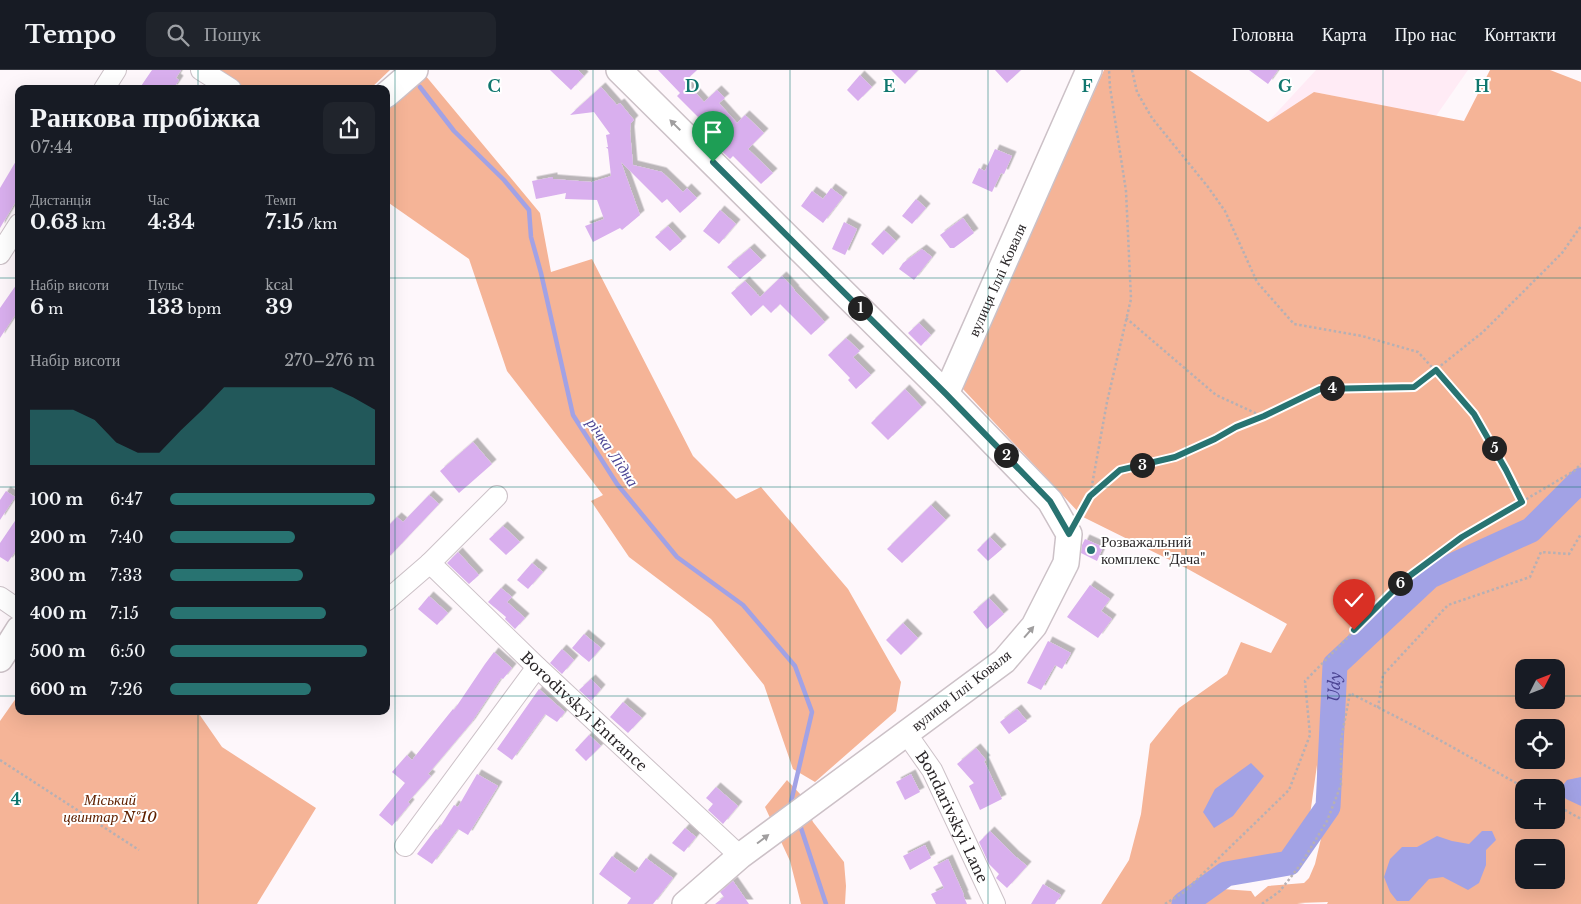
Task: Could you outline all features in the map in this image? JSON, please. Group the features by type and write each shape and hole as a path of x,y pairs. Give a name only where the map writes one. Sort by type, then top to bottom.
{"main road":[{"path":"390,92 415,70"},
{"path":"619,70 946,394 1050,501 1069,534"},
{"name":"вулиця Іллі Коваля","path":"946,394 1089,70"},
{"name":"вулиця Іллі Коваля","path":"685,904 740,856 1004,660 1034,626 1066,563 1069,534"},
{"path":"0,659 15,635"}],"street":[{"path":"107,85 116,70"},
{"path":"201,70 225,85"},
{"path":"0,254 15,230"},
{"path":"390,598 430,563 497,496"},
{"name":"Borodivskyi Entrance","path":"430,563 537,667 740,856"},
{"path":"0,597 15,607"},
{"path":"405,846 537,667"},
{"name":"Bondarivskyi Lane","path":"906,733 932,770 995,904"}],"path":[{"path":"1069,534 1090,496 1106,402 1131,299 1126,191 1109,70"},
{"path":"1132,70 1137,92 1152,118 1208,186 1225,211 1257,282 1294,324 1362,336 1418,352 1474,414 1522,502"},
{"path":"1090,496 1120,470 1175,457 1320,389 1414,387 1484,332 1562,253 1581,226"},
{"path":"1126,318 1216,395 1264,416"},
{"path":"1165,904 1184,892 1288,790 1310,735 1305,681 1404,580 1462,537 1574,471 1581,464"},
{"path":"1378,708 1383,675 1448,605 1530,577 1541,552 1569,554 1581,534"},
{"path":"1262,904 1280,891 1301,864 1327,821 1341,785 1341,740 1350,693 1515,783"},
{"path":"0,760 9,768 139,850"},
{"path":"1565,810 1581,819"}],"shaded area":[{"path":"1316,70 1468,70 1436,116 1314,92 1268,122"}],"green space":[{"path":"218,70 390,70 374,85 241,85"},
{"path":"1104,70 1189,70 1268,122 1314,92 1464,121 1490,70 1550,70 1581,82 1581,904 1327,904 1328,902 1297,903 1305,904 1199,904 1222,889 1251,891 1255,897 1268,886 1304,883 1309,878 1315,864 1324,826 1337,796 1342,775 1317,797 1317,765 1310,815 1279,859 1227,874 1183,904 1101,904 1129,860 1141,814 1150,744 1179,708 1227,674 1241,642 1271,653 1287,624 1186,568 1083,517 962,388"},
{"path":"425,75 540,213 551,272 592,259 693,456 736,499 761,487 848,589 901,682 896,711 815,782 793,769 764,685 711,619 629,557 591,501 603,495 507,371 469,259 390,204 390,106"},
{"name":"Міський цвинтар №10","path":"15,700 15,715 200,715 222,747 316,808 257,904 0,904 0,721"},
{"path":"787,780 801,795 813,822 844,862 845,904 801,904 790,861 765,807"}],"water":[{"path":"1251,763 1264,776 1233,816 1214,828 1203,812 1215,789"},
{"path":"1581,777 1581,806 1565,798 1565,782 1567,780"},
{"path":"1482,831 1492,831 1496,840 1486,850 1486,865 1479,883 1468,890 1443,877 1429,879 1409,901 1397,901 1390,892 1384,877 1390,859 1402,847 1417,847 1437,836 1469,844"}],"building":[{"path":"152,70 181,70 176,78 179,80 176,85 142,85"},
{"path":"550,70 578,70 584,76 571,90"},
{"path":"658,70 697,70 685,81 704,102 717,90 725,98 719,103 737,123 745,115 764,133 748,149 773,173 761,184 733,156 730,159 713,143 719,138 677,96 680,93"},
{"path":"891,70 918,70 905,84"},
{"path":"995,70 1021,70 1007,83"},
{"path":"1249,70 1278,70 1268,84"},
{"path":"860,75 872,87 858,101 847,90"},
{"path":"601,87 617,105 620,103 634,120 631,123 630,131 633,165 662,172 683,192 687,188 697,198 680,213 667,199 662,203 621,162 640,215 622,230 620,228 593,242 585,226 604,219 597,200 565,199 566,193 536,199 532,181 553,177 553,179 592,182 611,176 608,149 606,147 608,147 606,135 610,134 594,112 570,115"},
{"path":"995,149 1012,156 1004,174 1001,173 992,192 972,183 979,168 985,171"},
{"path":"15,163 15,203 0,228 0,188"},
{"path":"831,188 843,197 823,223 801,206 812,191 823,199"},
{"path":"916,199 926,208 912,224 902,216"},
{"path":"720,210 736,224 719,244 703,231"},
{"path":"963,218 974,233 954,248 950,248 940,235"},
{"path":"844,222 857,229 845,255 832,249"},
{"path":"668,226 682,241 670,251 655,237"},
{"path":"884,230 896,241 883,255 871,244"},
{"path":"750,248 762,260 740,279 727,267"},
{"path":"922,249 932,257 914,280 899,269 903,263"},
{"path":"782,276 825,322 811,335 780,304 771,313 763,305 751,316 731,293 745,281 760,297"},
{"path":"15,287 15,315 0,338 0,308"},
{"path":"919,323 931,335 921,346 908,333"},
{"path":"846,338 860,351 853,357 871,375 856,389 848,380 850,378 828,355"},
{"path":"905,389 922,407 888,440 871,423"},
{"path":"473,442 492,464 459,493 440,471"},
{"path":"6,491 15,497 0,520 0,500"},
{"path":"429,495 439,504 390,556 390,524 397,517 403,522"},
{"path":"931,505 946,520 902,563 887,549"},
{"path":"15,521 15,552 8,562 0,557 0,543"},
{"path":"503,526 520,542 506,555 489,539"},
{"path":"990,537 1002,549 988,561 977,550"},
{"name":"Розважальний комплекс \"Дача\"","path":"1085,539 1103,547 1097,561 1081,553"},
{"path":"458,552 479,575 469,584 447,563"},
{"path":"532,563 543,572 528,589 517,580"},
{"path":"1090,585 1110,599 1101,611 1112,619 1098,638 1067,617"},
{"path":"501,588 512,597 507,602 525,618 515,629 505,619 506,617 488,602"},
{"path":"429,596 448,613 437,625 418,609"},
{"path":"989,598 1004,614 987,629 973,612"},
{"path":"903,623 918,638 901,655 886,640"},
{"path":"584,634 601,648 589,662 572,648"},
{"path":"1048,641 1071,653 1062,669 1055,665 1041,690 1027,683"},
{"path":"562,649 574,660 562,674 550,663"},
{"path":"494,652 512,668 503,679 501,678 471,723 428,774 431,776 408,802 410,804 392,826 379,815 405,783 392,772 407,755 412,760 454,710"},
{"path":"591,679 601,689 591,701 579,690"},
{"path":"539,689 565,712 557,722 545,714 512,760 497,749"},
{"path":"623,702 642,718 628,733 610,717"},
{"path":"1017,709 1027,721 1009,734 1000,722"},
{"path":"589,735 601,746 586,761 575,750"},
{"path":"976,748 986,760 984,761 1002,799 980,810 969,786 974,783 957,764"},
{"path":"477,774 498,786 468,835 458,829 432,864 417,854 436,829 438,830 454,805 458,807"},
{"path":"911,774 920,792 905,800 896,782"},
{"path":"716,787 738,806 723,824 708,810 713,804 706,798"},
{"path":"685,828 696,837 684,852 672,843"},
{"path":"990,831 1027,866 1007,888 996,878 999,874 989,864 979,842"},
{"path":"925,845 931,858 910,870 903,856"},
{"path":"612,856 635,873 646,858 673,878 653,904 627,904 631,898 599,874"},
{"path":"948,859 967,904 936,904 931,894 944,888 933,867"},
{"path":"733,881 749,904 715,904 724,897 720,892"},
{"path":"1043,884 1061,895 1055,904 1031,904"}],"waterway":[{"name":"річка Лідна","path":"420,87 454,131 504,180 529,210 531,237 573,415 617,484 677,557 743,605 795,666 812,712 791,802"},
{"name":"Udy","path":"1184,904 1226,874 1289,863 1328,807 1335,665 1430,576 1531,530 1581,480"},
{"name":"річка Лідна","path":"799,822 826,904"}],"place":[{"name":"Розважальний комплекс \"Дача\"","path":"1091,550"}],"route":[{"path":"713,162 946,394 1050,501 1069,534 1090,496 1120,470 1175,457 1320,389 1414,387 1436,370 1474,414 1522,502 1462,537 1404,580 1354,630"}]}
